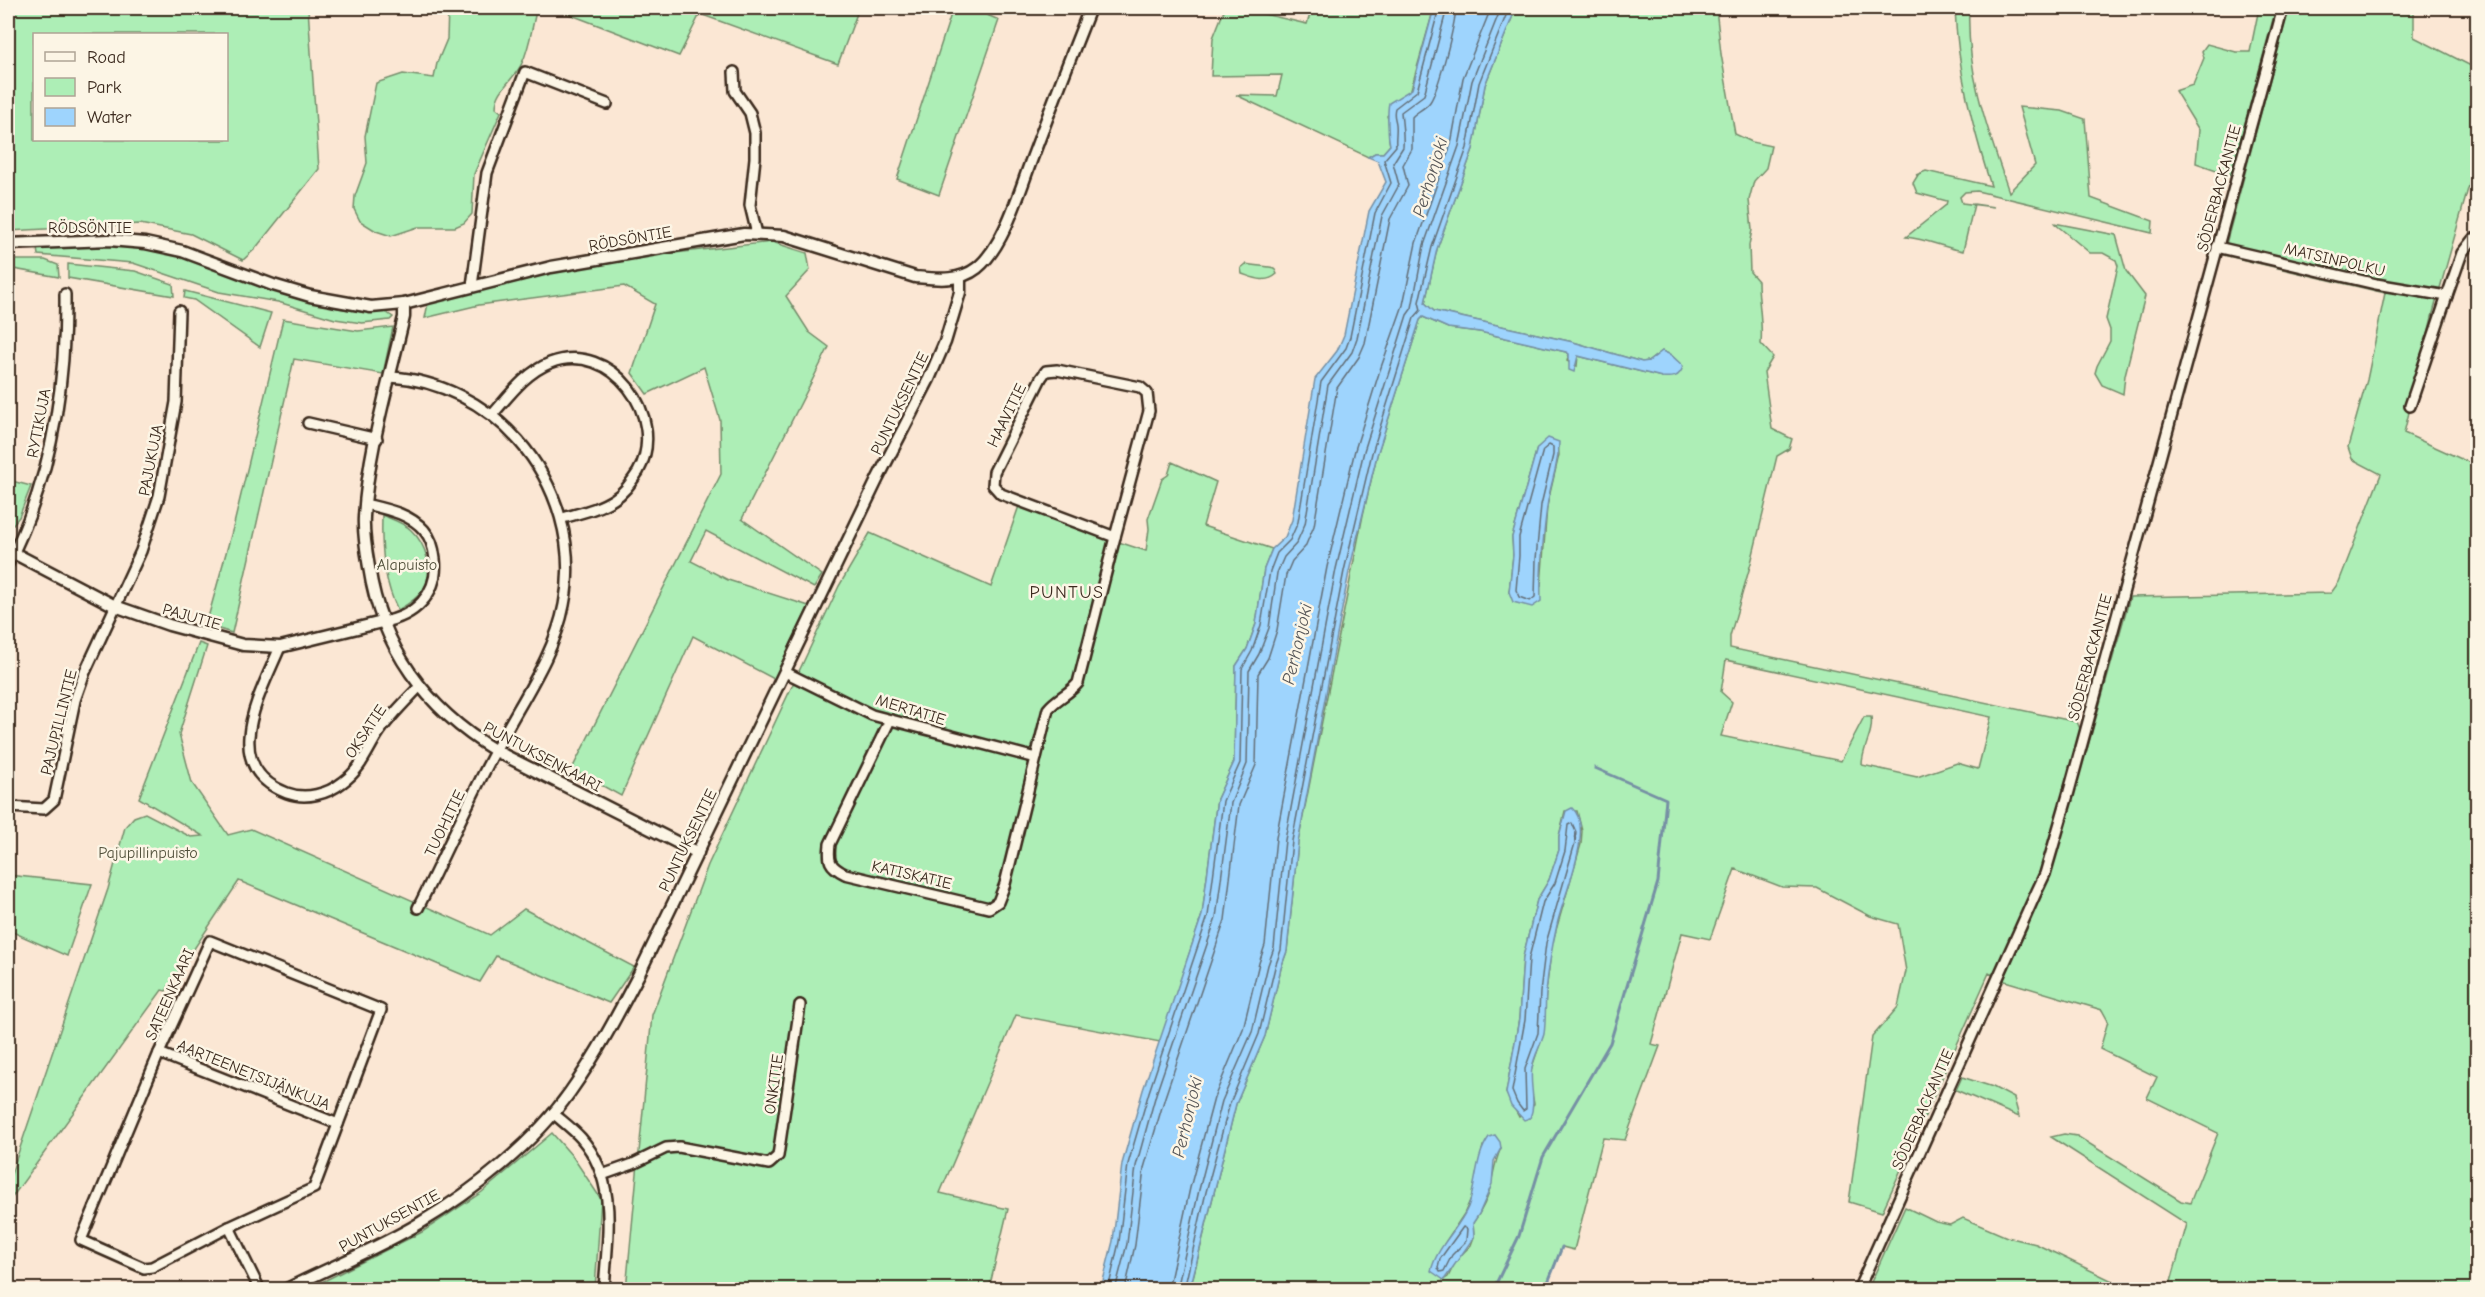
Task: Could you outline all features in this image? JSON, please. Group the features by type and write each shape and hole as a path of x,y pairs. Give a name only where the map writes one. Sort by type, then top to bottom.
{"street":[{"path":"960,277 977,268 984,261 1005,226 1090,8"},
{"name":"SÖDERBACKANTIE","path":"1858,1290 2044,873 2068,795 2283,8"},
{"path":"472,286 487,173 525,72 607,104"},
{"path":"734,72 735,91 750,113 755,133 750,205 757,234"},
{"name":"RÖDSÖNTIE","path":"8,244 109,240 145,243 182,251 310,296 371,307 404,304 551,267 744,234 784,236 915,277 934,279 960,277"},
{"path":"2410,406 2462,252 2473,239"},
{"name":"MATSINPOLKU","path":"2217,247 2376,284 2447,296"},
{"name":"PUNTUKSENTIE","path":"288,1289 358,1256 445,1208 495,1169 553,1113 604,1040 639,974 929,379 945,342 960,292 960,277"},
{"name":"RYTIKUJA","path":"9,556 38,490 52,438 64,357 65,294"},
{"name":"PUNTUKSENKAARI","path":"404,304 368,474 365,504 365,544 371,582 382,622 404,663 420,686 456,723 496,751 698,853"},
{"name":"PAJUKUJA","path":"115,606 127,584 151,524 165,472 176,402 179,311"},
{"path":"390,377 433,384 455,393 492,415 507,428 533,458 563,518 615,499 632,482 641,466 648,435 645,416 638,400 610,370 595,363 565,360 551,363 537,370 512,392 492,415"},
{"name":"HAAVITIE","path":"1036,758 1048,709 1057,698 1073,689 1078,683 1149,411 1147,393 1140,387 1057,370 1046,371 994,472 993,485 1001,494 1115,537"},
{"path":"308,423 376,439"},
{"path":"365,504 393,511 414,522 429,537 434,550 436,576 429,593 415,609 406,615 382,622"},
{"name":"TUOHITIE","path":"418,908 549,650 564,606 567,562 563,518"},
{"name":"PAJUTIE","path":"9,556 115,606 169,626 243,645 280,647 382,622"},
{"name":"PAJUPILLINTIE","path":"8,807 44,809 54,800 75,700 91,656 115,606"},
{"name":"OKSATIE","path":"280,647 250,721 248,751 260,773 269,782 289,794 315,795 328,791 351,776 389,718 420,686"},
{"name":"MERTATIE","path":"785,672 872,715 1036,758"},
{"name":"KATISKATIE","path":"890,720 830,844 828,860 832,868 844,874 989,908 998,902 1005,884 1036,758"},
{"name":"SATEENKAARI","path":"210,942 381,1010 338,1124 314,1188 229,1227 152,1267 144,1268 81,1240 159,1053 210,942"},
{"name":"ONKITIE","path":"602,1175 672,1147 769,1164 778,1156 800,1005"},
{"name":"AARTEENETSIJÄNKUJA","path":"159,1053 338,1124"},
{"path":"553,1113 581,1138 602,1175 609,1203 604,1290"},
{"path":"229,1227 260,1290"}],"green space":[{"path":"8,8 308,8 319,169 255,249 243,260 191,234 140,224 8,231"},
{"path":"448,8 537,8 525,57 497,101 496,108 501,112 474,174 472,214 464,223 455,227 418,227 391,236 376,231 360,221 354,209 355,196 367,163 365,136 376,83 403,74 434,78 437,63 447,39"},
{"path":"553,8 859,8 838,64 700,14 679,56"},
{"path":"953,8 981,8 980,12 999,20 939,195 897,179"},
{"path":"1225,8 1238,8 1307,24 1312,8 1434,8 1411,89 1387,116 1390,145 1383,153 1375,153 1368,157 1236,95 1277,96 1282,75 1211,76 1213,38"},
{"path":"1516,8 1716,8 1721,54 1735,134 1752,142 1771,146 1766,168 1754,181 1749,200 1752,230 1749,245 1750,272 1758,281 1761,344 1773,357 1764,372 1772,429 1792,439 1789,449 1777,456 1751,563 1730,636 1730,648 2077,722 2088,746 2130,597 2331,593 2339,582 2381,474 2352,459 2348,447 2367,380 2385,293 2223,255 2289,8 2414,8 2414,37 2477,69 2477,157 2433,313 2404,433 2477,466 2477,1289 2169,1289 2187,1224 2051,1137 2064,1134 2077,1136 2181,1201 2190,1203 2218,1133 2147,1098 2157,1077 2100,1049 2108,1021 2102,1010 2005,981 1989,973 1882,1212 1849,1202 1872,1037 1898,1007 1906,971 1898,924 1870,916 1817,888 1782,887 1735,869 1710,939 1682,933 1651,1044 1660,1046 1625,1140 1603,1138 1574,1250 1562,1247 1545,1289 1190,1290 1236,1104 1265,1036 1287,951 1298,842 1363,515 1377,455 1420,320 1423,317 1448,328 1480,332 1566,352 1569,354 1567,361 1577,366 1578,356 1662,377 1683,367 1671,355 1662,351 1649,361 1642,362 1573,342 1434,311 1425,303 1437,249 1473,149 1485,85","holes":["1558,442 1559,455 1547,506 1541,586 1509,592 1513,555 1512,537 1537,448","1726,660 1991,717 1978,769 1957,763 1917,777 1862,765 1871,729 1871,717 1864,717 1841,761 1721,736 1732,702 1721,692","1565,811 1577,811 1582,831 1581,844 1552,944 1543,1035 1531,1070 1534,1104 1519,1117 1506,1093 1519,1019 1523,957 1537,900 1549,880 1559,850 1559,836","1483,1146 1501,1148 1488,1194 1473,1223 1474,1237 1471,1245 1457,1259 1448,1277 1443,1280 1444,1244 1464,1214 1472,1196"]},
{"path":"1955,8 1969,8 1971,55 1980,101 2009,192 2035,165 2019,107 2062,111 2085,119 2091,198 2153,221 2152,233 1977,191 1965,192 1960,197 1962,203 1974,204 1963,251 1906,237 1946,205 1947,201 1917,193 1913,183 1918,175 1916,175 1926,171 1991,186 1967,98 1959,53"},
{"path":"2259,8 2276,8 2231,175 2196,163 2199,130 2175,91 2193,85 2204,58 2202,51 2207,44 2236,52 2250,52"},
{"path":"2054,223 2116,235 2126,271 2145,296 2125,375 2123,394 2102,385 2095,373 2110,341 2110,330 2106,319 2118,266 2116,260 2103,253 2090,253"},
{"path":"772,242 807,253 810,270 786,296 809,332 829,347 742,519 822,575 814,588 706,531 691,561 728,580 809,606 774,679 693,636 621,796 572,769 721,474 720,420 704,367 647,394 632,373 655,304 624,286 479,305 425,318 428,303 538,275 622,259"},
{"path":"110,246 146,248 182,257 281,293 337,308 363,312 384,311 393,317 390,320 362,323 335,319 278,302 219,292 133,263 38,255 37,248"},
{"path":"8,260 45,260 58,265 59,277 8,268"},
{"path":"68,264 135,271 173,284 174,296 68,278"},
{"path":"1246,264 1274,268 1277,274 1269,279 1251,277 1242,274 1241,268"},
{"path":"185,291 271,313 260,347 194,300 184,298"},
{"path":"283,319 358,331 393,327 383,374 294,359 232,633 206,625 234,524"},
{"path":"1172,462 1216,482 1203,526 1272,549 1264,569 1256,624 1247,649 1236,666 1234,762 1217,799 1202,915 1160,1042 1016,1015 940,1193 1008,1209 989,1289 626,1290 652,1015 708,865 839,586 870,533 991,587 1020,503 1050,514 1061,523 1146,551 1148,519 1162,479 1168,475"},
{"path":"8,480 31,486 19,517 8,530"},
{"name":"Alapuisto","path":"382,515 411,530 425,550 427,558 427,583 415,599 398,610 389,588 384,564"},
{"name":"Pajupillinpuisto","path":"199,643 207,646 179,734 192,783 228,835 251,829 490,935 524,909 634,967 609,1003 496,956 480,982 239,881 166,991 162,990 8,1203 8,1183 108,889 125,827 134,817 145,813 191,837 203,836 139,798"},
{"path":"8,875 92,884 67,956 8,930"},
{"path":"1962,1077 1993,1087 2014,1098 2019,1117 1956,1090"},
{"path":"552,1133 573,1157 601,1199 595,1289 308,1289 422,1232 482,1192"},
{"path":"1905,1207 1936,1222 1950,1225 1963,1218 2007,1237 2036,1244 2129,1289 1868,1289"}],"water":[{"name":"Perhonjoki","path":"1434,8 1516,8 1485,85 1473,149 1437,249 1425,303 1434,311 1573,342 1642,362 1649,361 1662,351 1671,355 1683,366 1680,373 1675,376 1662,377 1578,356 1574,372 1569,370 1569,354 1566,352 1480,332 1448,328 1423,317 1420,320 1377,455 1349,572 1298,842 1287,951 1265,1036 1236,1104 1190,1289 1101,1289 1113,1241 1122,1164 1143,1090 1202,915 1217,799 1234,762 1236,666 1247,649 1256,624 1264,569 1272,549 1285,537 1292,520 1315,379 1337,351 1344,335 1369,211 1386,182 1378,161 1368,157 1375,153 1383,153 1390,145 1389,103 1412,89"},
{"path":"1548,438 1559,442 1559,450 1548,499 1541,566 1541,601 1532,607 1513,602 1509,592 1513,555 1512,537 1537,448"},
{"path":"1572,808 1578,817 1579,847 1553,942 1547,984 1544,1034 1532,1068 1532,1112 1530,1118 1524,1120 1511,1106 1506,1093 1519,1019 1523,957 1537,900 1549,880 1559,850 1559,836 1566,811"},
{"path":"1495,1135 1501,1148 1494,1161 1492,1184 1473,1223 1474,1237 1444,1280 1431,1271 1434,1262 1468,1207 1484,1145 1489,1137"}],"waterway":[{"path":"1493,1290 1519,1236 1543,1157 1610,1043 1658,882 1666,799 1595,768"},
{"path":"1545,1290 1562,1247"}],"district":[{"name":"PUNTUS","path":"1067,592"}]}
